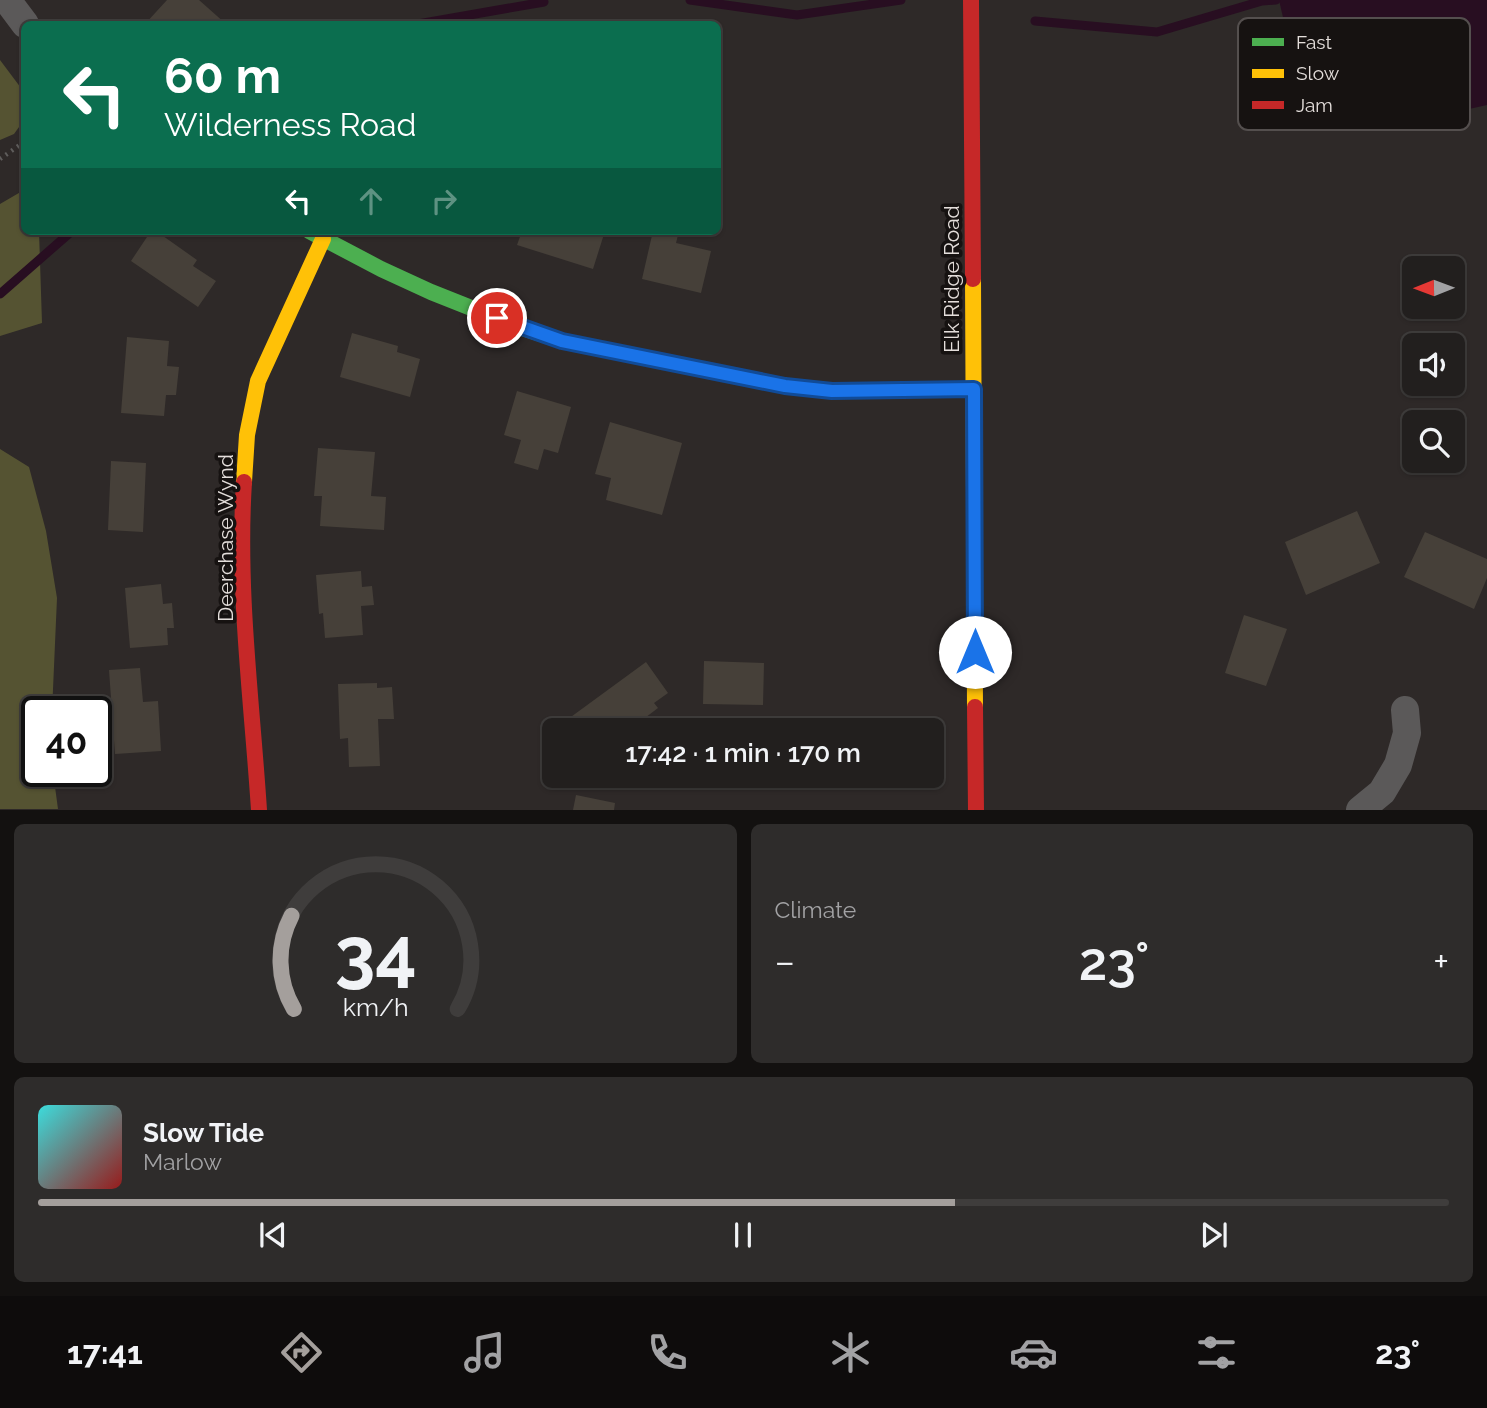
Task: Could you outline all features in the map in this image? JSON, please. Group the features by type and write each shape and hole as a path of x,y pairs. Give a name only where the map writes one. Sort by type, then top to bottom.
{"street":[{"path":"7,0 23,21"},
{"name":"Elk Ridge Road","path":"971,0 976,810"},
{"path":"316,235 431,292 562,341 797,388 881,392 974,389"},
{"name":"Deerchase Wynd","path":"259,810 244,591 242,516 247,435 258,381 316,235"},
{"path":"1360,810 1382,792 1398,765 1407,733 1405,710"}],"path":[{"path":"0,159 21,144"}],"shaded area":[{"path":"1279,0 1487,0 1487,105 1470,109 1470,18 1283,18"},
{"path":"0,60 21,88 21,124 14,134 0,140"},
{"path":"21,192 21,235 39,235 42,323 0,336 0,204"},
{"path":"0,449 29,467 46,531 57,598 53,696 21,696 21,787 55,787 58,809 0,809"}],"building":[{"path":"167,0 199,0 223,21 148,21"},
{"path":"148,235 162,235 197,260 193,266 216,281 198,307 131,261"},
{"path":"521,235 604,235 593,269 517,245"},
{"path":"652,235 678,235 676,243 711,251 701,293 642,279"},
{"path":"352,333 398,346 397,352 420,359 410,397 340,377"},
{"path":"127,337 169,341 167,366 179,367 176,395 166,395 164,416 121,413"},
{"path":"517,391 571,407 558,453 544,449 538,470 514,463 521,440 504,435"},
{"path":"610,422 682,443 662,515 606,500 611,478 595,474"},
{"path":"318,448 375,452 371,496 386,497 384,530 320,526 322,496 314,496"},
{"path":"111,461 146,463 143,532 108,530"},
{"path":"1357,511 1380,563 1306,595 1285,542"},
{"path":"1425,532 1487,559 1487,578 1474,609 1404,577"},
{"path":"361,571 362,587 372,586 374,605 361,606 363,635 325,638 323,613 319,614 316,575"},
{"path":"161,584 163,604 172,603 174,628 167,628 168,645 130,648 125,588"},
{"path":"1244,615 1287,629 1266,686 1225,673"},
{"path":"704,661 764,663 763,705 703,704"},
{"path":"646,662 668,693 654,703 658,708 645,718 569,718"},
{"path":"140,668 143,702 158,701 161,751 115,754 109,670"},
{"path":"377,683 377,688 392,687 394,719 378,719 380,766 349,767 348,738 340,739 338,684"},
{"path":"576,795 615,803 614,810 573,810"}],"waterway":[{"path":"690,0 797,15 901,0"},
{"path":"1035,21 1157,32 1262,1 1276,0"},
{"path":"435,21 544,2"},
{"path":"0,294 67,235"}],"traffic: fast":[{"path":"317,235 431,292 519,327 562,341 727,374"}],"traffic: slow":[{"path":"244,482 247,435 258,381 323,239"},
{"path":"973,279 975,707"},
{"path":"727,374 785,386 832,391 974,389"}],"traffic: jam":[{"path":"971,0 973,279"},
{"path":"244,482 242,564 259,810"},
{"path":"975,707 976,810"}],"route":[{"path":"497,318 562,341 785,386 832,391 893,392 974,389 975,652"}]}
